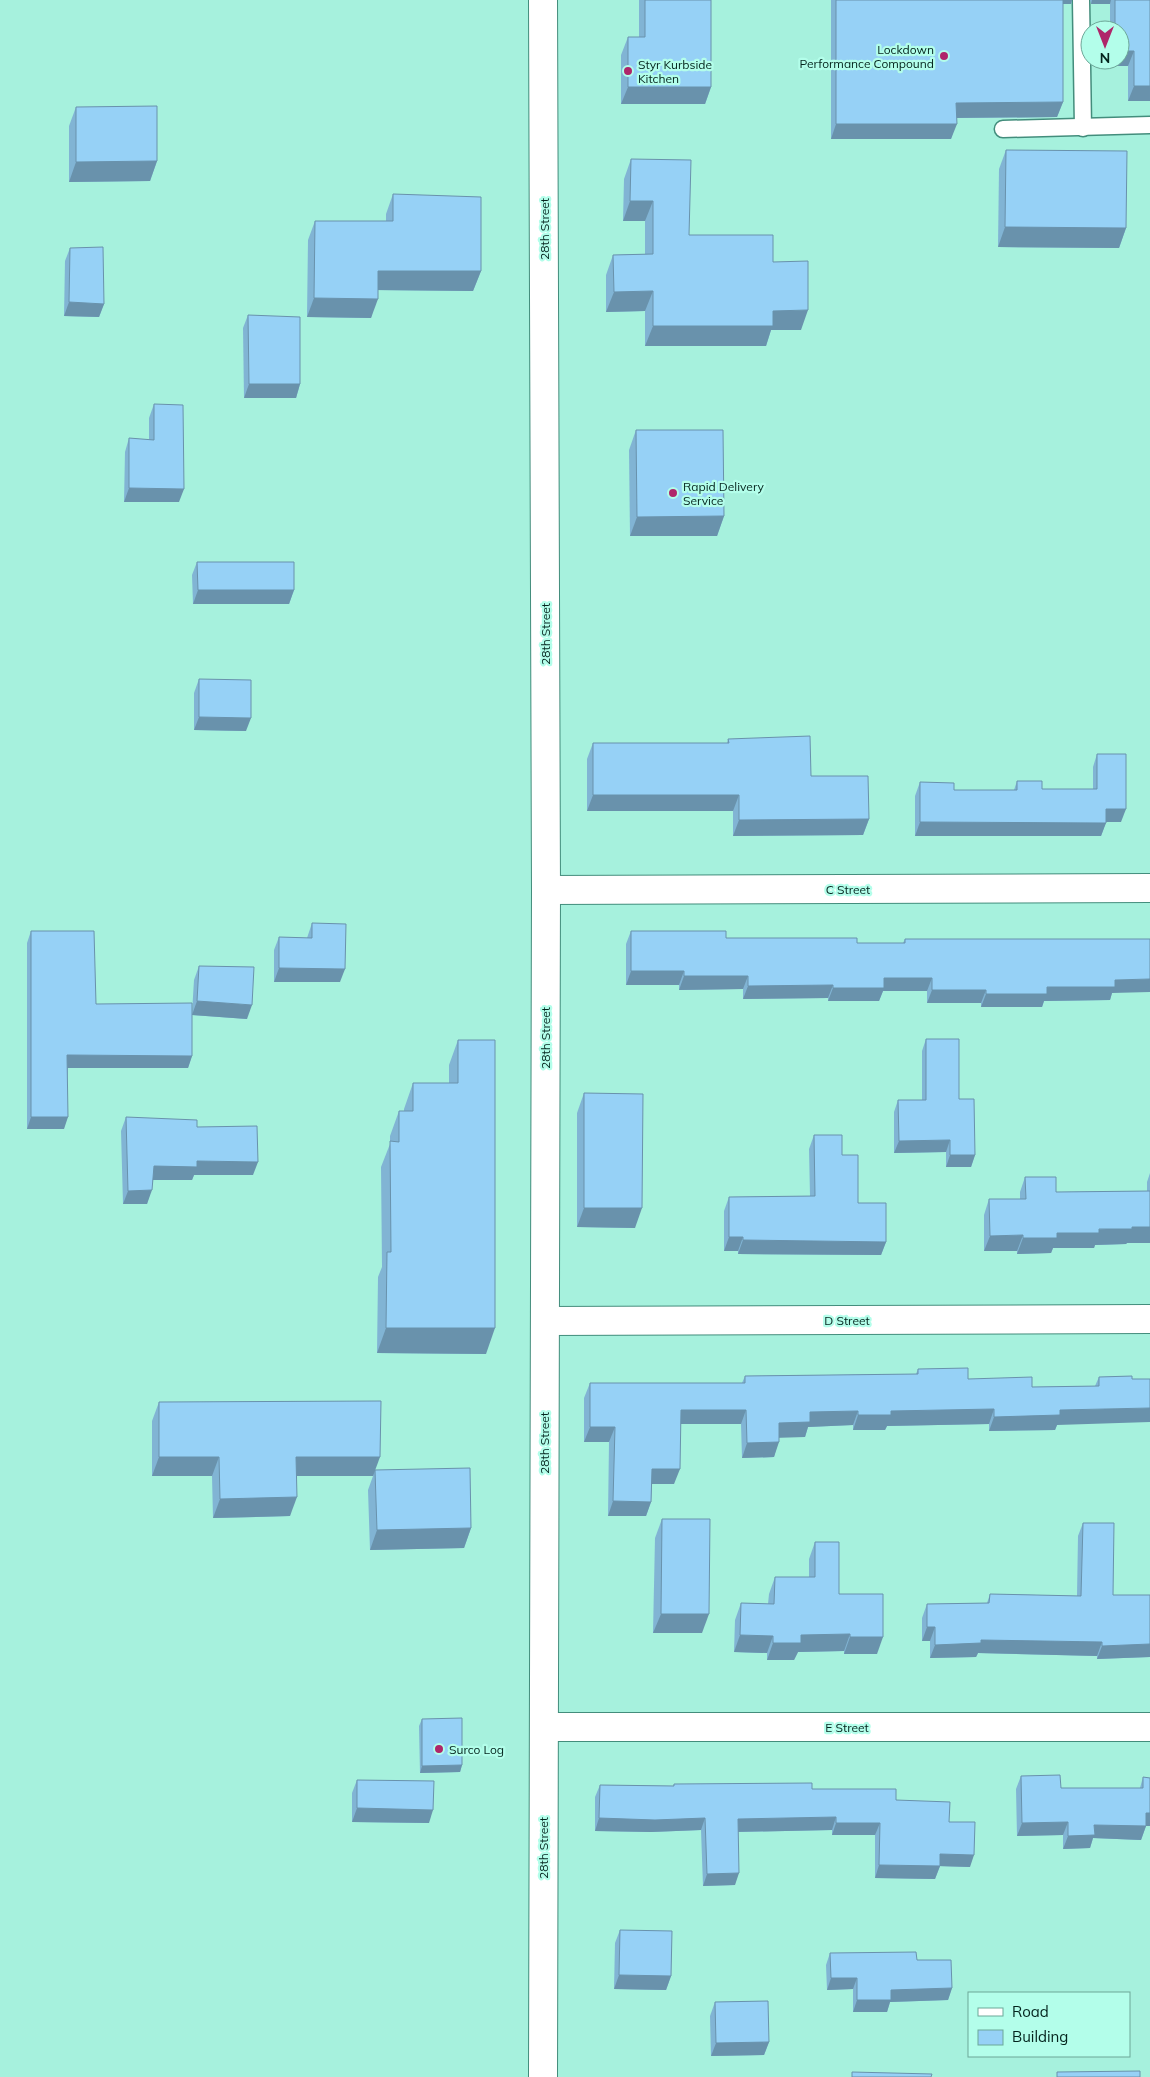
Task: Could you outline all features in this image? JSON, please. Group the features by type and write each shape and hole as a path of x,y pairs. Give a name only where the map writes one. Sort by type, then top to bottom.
{"main road":[{"name":"28th Street","path":"543,0 546,890 543,2077"},
{"name":"C Street","path":"546,890 1150,888"},
{"name":"D Street","path":"545,1321 1150,1319"},
{"name":"E Street","path":"544,1727 1150,1727"}],"lane":[{"path":"1081,0 1083,128"},
{"path":"1003,129 1150,125"}],"building":[{"path":"645,0 711,0 711,87 628,87 628,37 645,37"},
{"name":"Lockdown Performance Compound","path":"836,0 1063,0 1063,102 956,103 957,124 836,124"},
{"path":"1115,0 1150,0 1150,86 1134,86 1134,51 1130,51 1130,20 1115,20"},
{"path":"157,106 157,161 76,162 76,107"},
{"path":"1006,150 1127,151 1126,228 1005,227"},
{"path":"631,159 691,160 689,235 773,235 773,262 808,261 808,310 773,311 773,326 653,326 653,291 614,292 613,255 653,254 653,201 630,201"},
{"path":"393,194 481,197 481,271 378,271 378,299 314,298 315,221 393,221"},
{"path":"103,247 104,304 69,302 70,248"},
{"path":"248,315 300,317 300,384 249,384"},
{"path":"154,404 183,405 184,489 129,488 129,438 154,440"},
{"name":"Rapid Delivery Service","path":"636,430 723,430 724,516 637,517"},
{"path":"197,562 294,562 294,590 198,590"},
{"path":"199,679 251,680 251,718 199,717"},
{"path":"810,736 811,776 868,776 869,819 739,820 739,795 593,795 593,743 729,743 728,739"},
{"path":"1097,754 1126,754 1126,809 1106,809 1106,823 920,822 920,782 954,783 954,790 1017,790 1017,781 1042,781 1042,789 1097,789"},
{"path":"312,923 346,924 345,969 279,968 279,937 312,938"},
{"path":"31,931 94,931 96,1004 192,1003 192,1056 67,1055 68,1117 31,1117"},
{"path":"631,931 726,931 726,938 857,938 857,943 905,943 905,939 1150,939 1150,979 1115,980 1115,987 1047,987 1047,994 986,994 986,990 932,990 932,978 884,978 884,988 833,988 833,985 748,986 748,976 684,976 684,971 631,971"},
{"path":"199,966 254,967 252,1005 197,1001"},
{"path":"926,1039 959,1039 959,1099 974,1099 975,1155 950,1155 950,1140 899,1141 898,1100 926,1100"},
{"path":"458,1040 495,1040 495,1328 386,1328 387,1252 391,1252 390,1141 399,1142 399,1111 413,1111 413,1083 458,1083"},
{"path":"584,1093 643,1094 642,1208 584,1208"},
{"path":"126,1117 197,1120 197,1127 257,1126 258,1162 197,1161 197,1167 154,1166 152,1190 128,1191"},
{"path":"814,1135 842,1135 842,1155 858,1155 858,1203 886,1203 886,1242 743,1240 743,1237 729,1237 729,1197 815,1196"},
{"path":"1025,1177 1056,1177 1056,1192 1150,1191 1150,1227 1099,1229 1099,1233 1057,1233 1057,1238 1023,1238 1023,1235 990,1236 989,1199 1026,1199"},
{"path":"968,1368 968,1379 1032,1377 1032,1387 1099,1386 1099,1377 1132,1376 1132,1379 1150,1379 1150,1408 1060,1410 1060,1415 994,1417 994,1409 891,1411 891,1415 858,1415 858,1411 810,1412 810,1422 779,1423 779,1442 747,1443 746,1410 681,1410 680,1469 652,1469 651,1502 613,1501 615,1427 590,1427 590,1383 745,1383 745,1376 918,1374 918,1369"},
{"path":"381,1401 380,1457 296,1457 297,1497 220,1499 219,1457 159,1457 159,1402"},
{"path":"470,1468 471,1528 377,1530 375,1470"},
{"path":"662,1519 710,1519 709,1614 661,1614"},
{"path":"1083,1523 1114,1523 1113,1595 1150,1595 1150,1644 1102,1646 1102,1642 981,1640 981,1643 935,1645 935,1627 927,1627 927,1604 989,1603 990,1594 1081,1596"},
{"path":"815,1542 839,1542 839,1594 883,1594 883,1637 850,1637 850,1634 801,1635 801,1643 773,1643 773,1636 740,1635 741,1603 774,1604 775,1577 815,1577"},
{"name":"Surco Log","path":"462,1718 462,1765 422,1766 422,1719"},
{"path":"1060,1775 1061,1788 1143,1788 1143,1777 1150,1778 1150,1813 1146,1813 1146,1826 1094,1825 1095,1835 1068,1836 1068,1822 1022,1823 1021,1776"},
{"path":"357,1780 434,1781 433,1810 357,1808"},
{"path":"812,1783 812,1789 896,1789 896,1800 950,1802 949,1822 975,1822 974,1855 940,1854 940,1866 879,1865 880,1823 836,1823 836,1817 738,1819 739,1873 707,1874 705,1818 655,1820 599,1818 600,1785 674,1786 674,1784"},
{"path":"620,1930 672,1931 671,1976 619,1975"},
{"path":"916,1952 917,1960 951,1960 952,1988 891,1990 891,2000 857,2000 857,1978 831,1978 830,1953"},
{"path":"768,2001 769,2042 716,2043 715,2002"},
{"path":"1140,2071 1140,2077 1057,2077 1057,2072"},
{"path":"852,2072 932,2074 931,2077 852,2077"}],"place":[{"name":"Lockdown Performance Compound","path":"944,56"},
{"name":"Styr Kurbside Kitchen","path":"628,71"},
{"name":"Rapid Delivery Service","path":"673,493"},
{"name":"Surco Log","path":"439,1749"}]}
